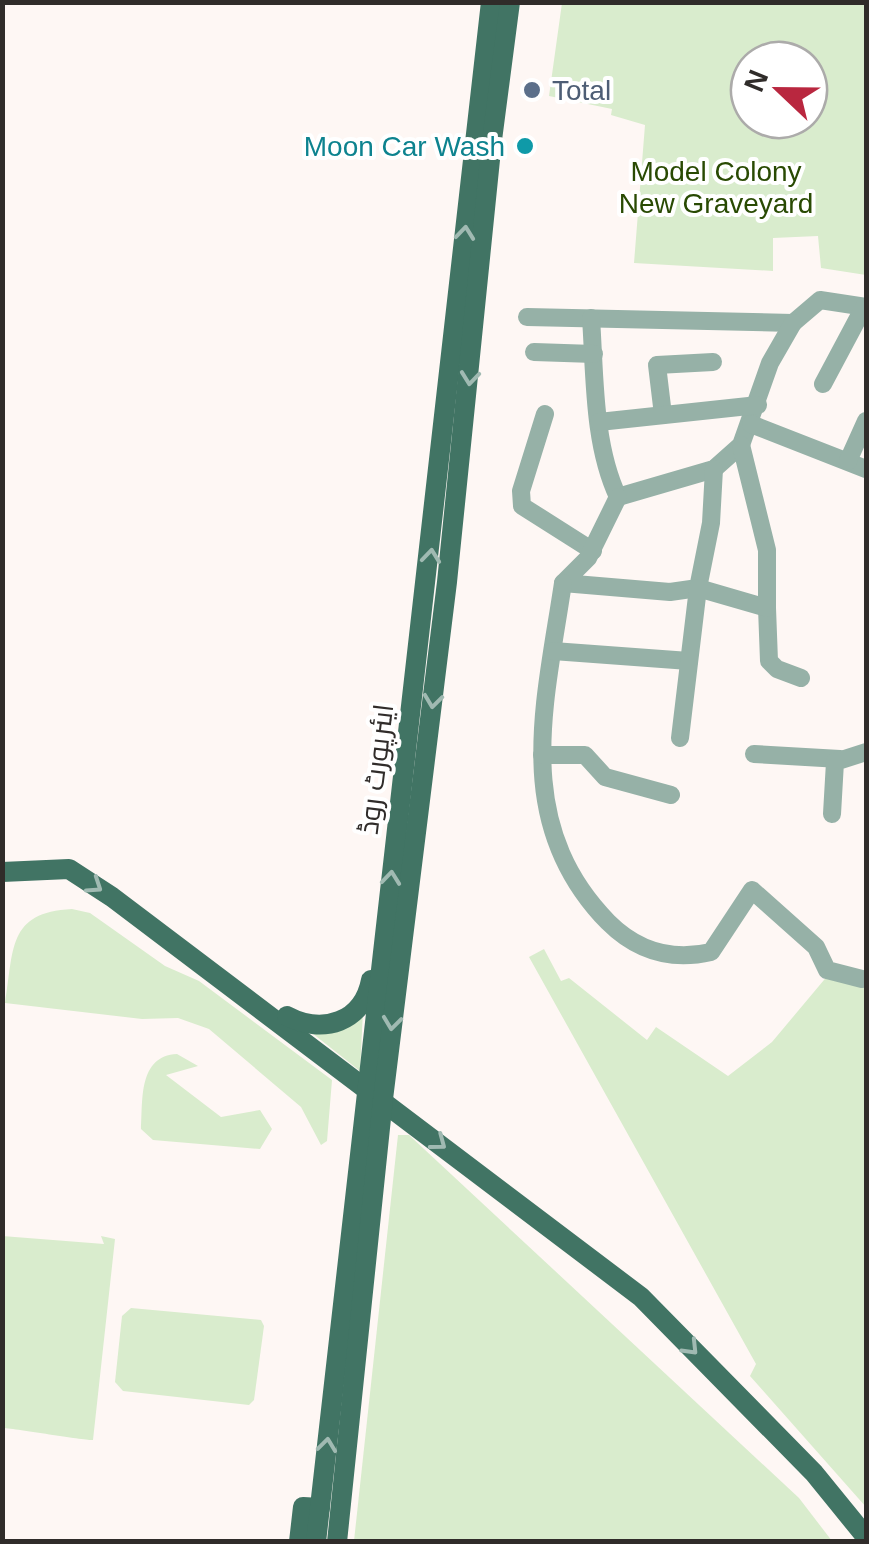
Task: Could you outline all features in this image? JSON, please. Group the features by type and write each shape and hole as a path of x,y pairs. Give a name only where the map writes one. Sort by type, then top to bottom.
{"main road":[{"name":"ایئرپورٹ روڈ","path":"316,1542 491,2"},
{"name":"ایئرپورٹ روڈ","path":"338,1542 382,1099 448,582 492,140 510,2"},
{"path":"2,872 69,868 232,986 642,1297 814,1473 866,1537"},
{"path":"232,986 306,1025 340,1022 368,996 373,958 385,930"},
{"path":"299,1542 303,1507 320,1508"}],"street":[{"path":"823,384 865,307 820,300 794,323 770,363 741,445 714,469 618,498 592,551 563,583 542,755 549,820 577,890 638,946 682,959 711,952 752,890 816,947 827,970 862,980"},
{"path":"527,317 794,323"},
{"path":"591,318 600,422 609,478 618,498"},
{"path":"534,352 594,354"},
{"path":"663,415 657,365 713,362"},
{"path":"600,422 758,405"},
{"path":"545,414 521,492 522,506 592,551"},
{"path":"848,461 866,421"},
{"path":"751,424 866,469"},
{"path":"741,445 767,550 768,661 801,678"},
{"path":"680,738 714,469"},
{"path":"563,583 670,592 698,588 767,608"},
{"path":"553,652 689,661"},
{"path":"754,754 840,759 866,752"},
{"path":"542,755 585,755 605,777 671,795"},
{"path":"832,814 832,773 840,759"}],"green space":[{"name":"Model Colony New Graveyard","path":"562,3 866,3 866,275 821,268 818,236 773,238 773,271 634,263 645,125 611,115 612,109 549,96"},
{"path":"72,909 90,913 165,966 199,981 332,1080 327,1141 321,1145 301,1107 209,1029 178,1018 142,1019 5,1003 13,951 25,926 51,912"},
{"path":"544,949 561,981 569,978 647,1040 656,1027 728,1076 772,1042 829,974 866,983 866,1507 750,1376 756,1364 529,957"},
{"path":"363,1011 360,1071 312,1033"},
{"path":"177,1054 198,1066 166,1075 221,1117 260,1110 272,1129 260,1149 153,1140 141,1129 149,1071 155,1062"},
{"path":"398,1135 409,1135 799,1498 832,1541 354,1541"},
{"path":"2,1236 104,1244 101,1236 115,1239 93,1440 3,1428"},
{"path":"131,1308 261,1320 264,1326 254,1400 249,1405 123,1391 115,1382 122,1316"}],"place":[{"name":"Total","path":"532,90"},
{"name":"Moon Car Wash","path":"525,146"}]}
